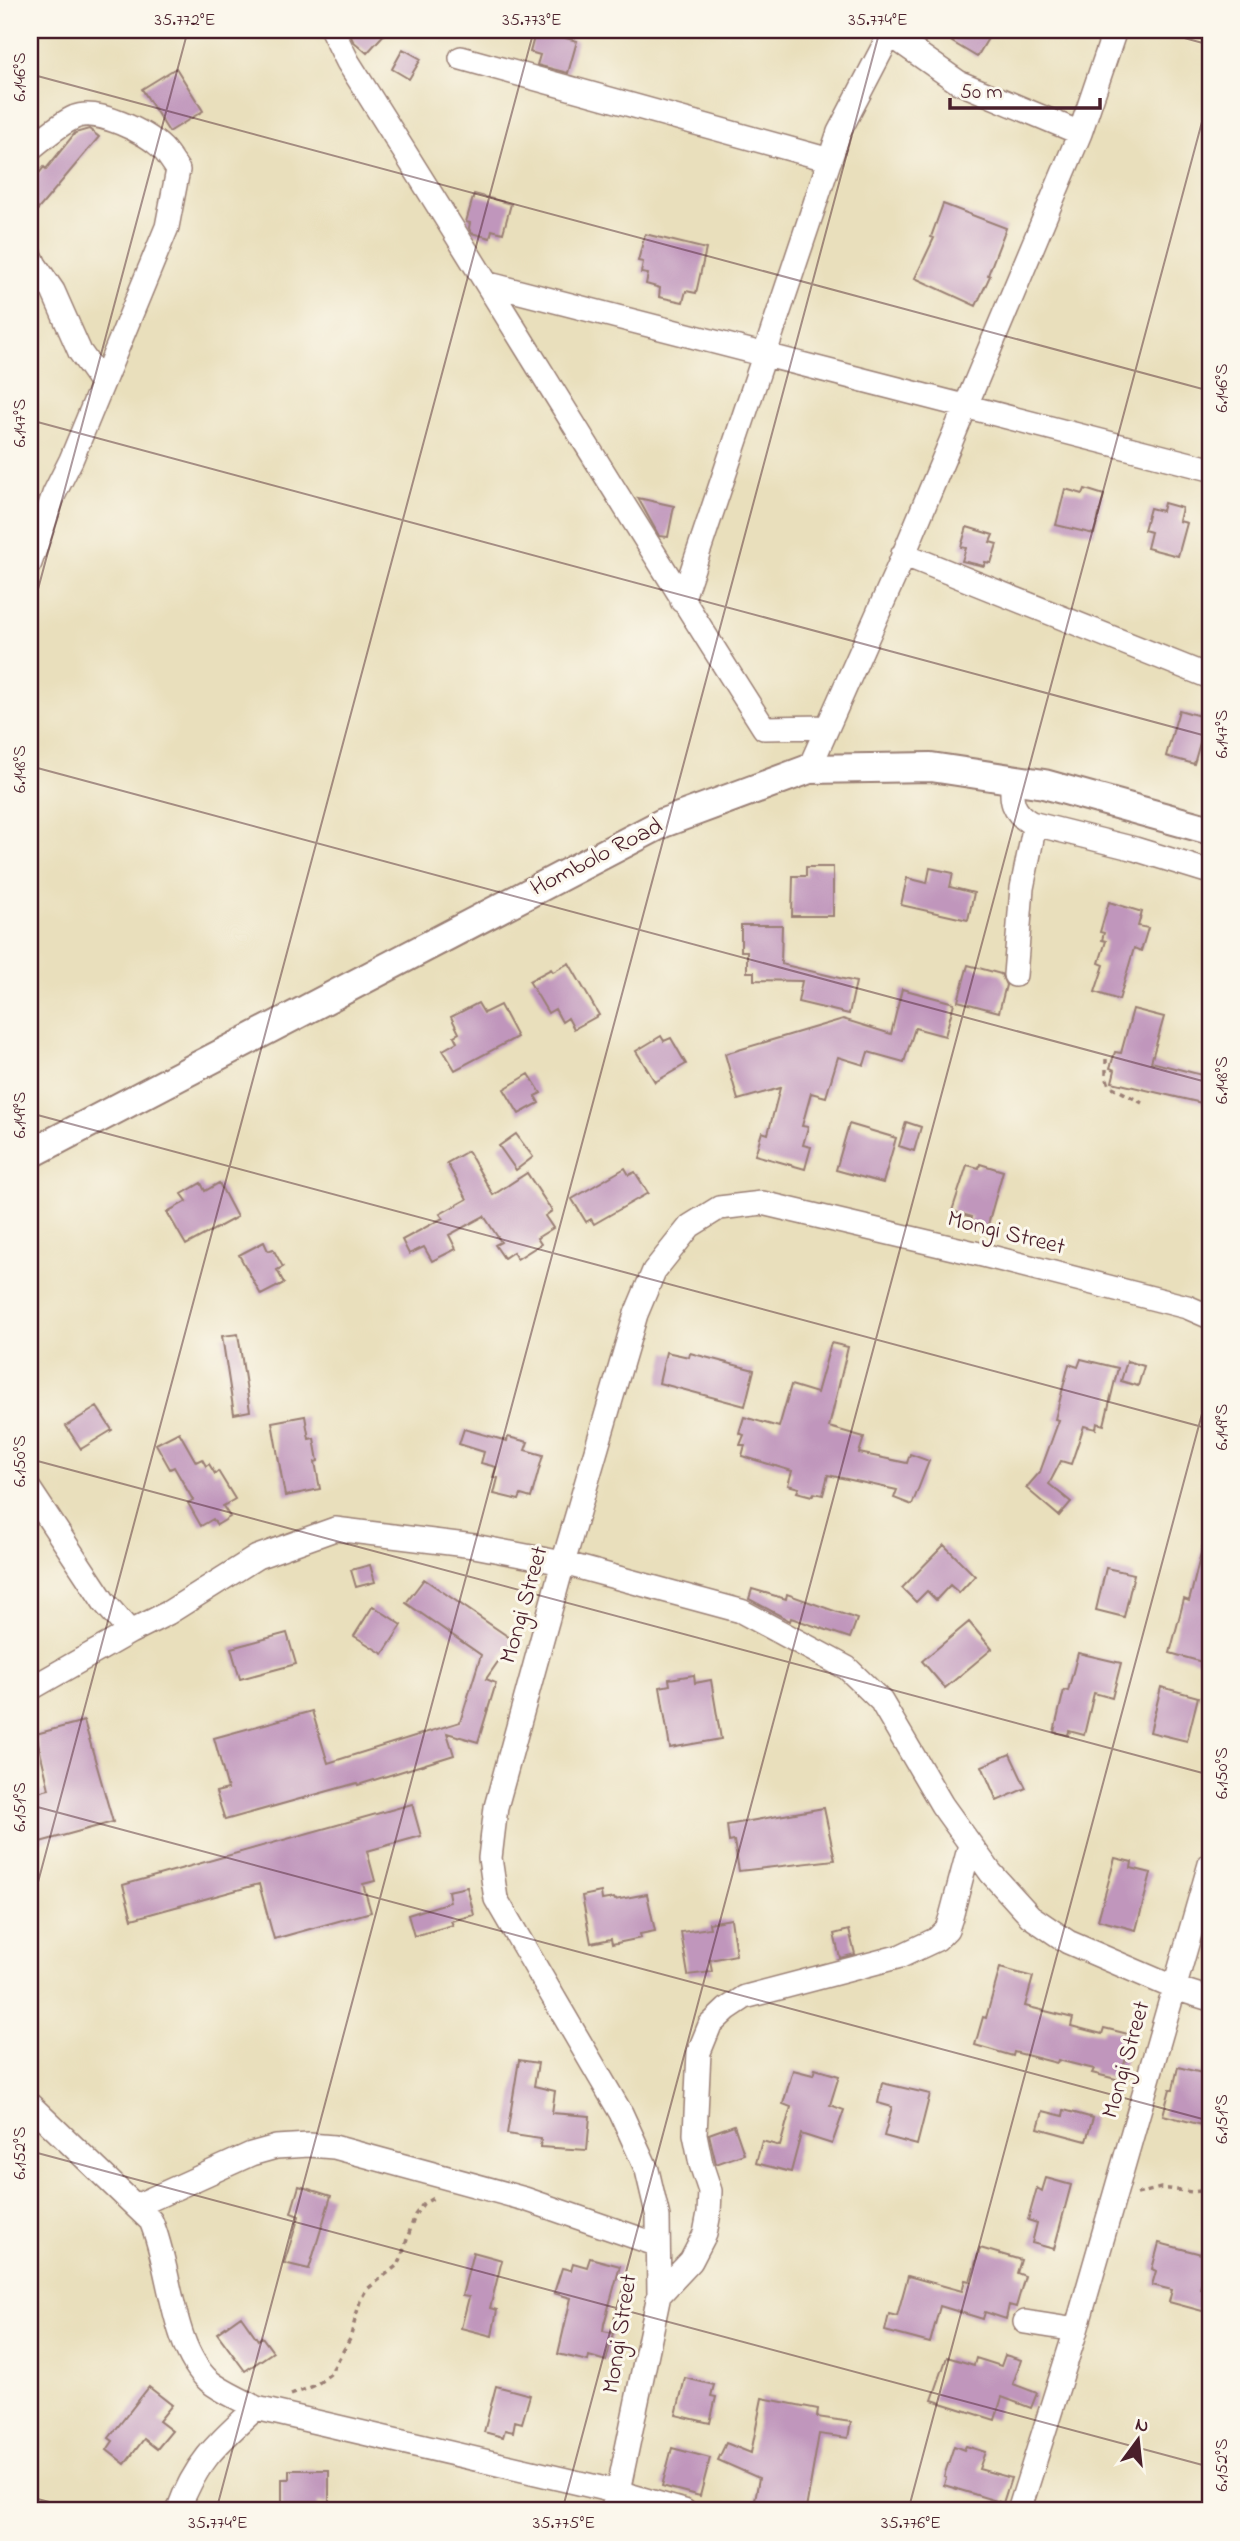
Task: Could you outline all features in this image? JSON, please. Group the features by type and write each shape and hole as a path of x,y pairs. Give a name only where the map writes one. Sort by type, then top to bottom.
{"street":[{"path":"332,30 348,62 489,284 682,601 764,728 827,727"},
{"path":"808,769 903,554 1080,133 1115,30"},
{"path":"682,601 839,132 887,32 958,82 1080,133"},
{"path":"461,58 830,160"},
{"path":"30,149 76,117 88,114 115,121 145,135 162,148 178,170 167,227 54,495 30,563"},
{"path":"30,254 53,291 80,352 102,383"},
{"path":"489,284 1210,469"},
{"path":"903,554 1210,677"},
{"name":"Hombolo Road","path":"30,1154 663,823 808,769 931,767 1044,783 1210,830"},
{"path":"1013,779 1013,808 1018,815 1035,824 1135,849 1210,872"},
{"path":"1015,975 1022,888 1035,824"},
{"name":"Mongi Street","path":"615,2502 659,2295 658,2217 647,2170 621,2113 496,1899 489,1858 496,1807 563,1563 636,1314 654,1271 690,1226 719,1208 762,1203 821,1215 1187,1307 1210,1317"},
{"path":"30,1490 104,1602 131,1632"},
{"path":"30,1689 168,1613 257,1557 335,1529 474,1546 563,1563 741,1611 847,1668 881,1701 942,1805 990,1873 1030,1916 1068,1942 1175,1989 1210,1999"},
{"path":"659,2295 691,2261 705,2234 710,2191 695,2134 699,2052 710,2025 745,1997 901,1956 937,1939 947,1929 970,1845"},
{"name":"Mongi Street","path":"1019,2511 1076,2330 1210,1864"},
{"path":"30,2105 151,2221 160,2243 178,2323 191,2355 209,2381 259,2408 615,2502 684,2511"},
{"path":"136,2206 251,2154 276,2147 310,2145 334,2147 525,2199 657,2245"},
{"path":"1025,2322 1076,2330"},
{"path":"178,2511 185,2490 208,2452 259,2408"}],"path":[{"path":"1106,1059 1105,1076 1109,1085 1142,1103"},
{"path":"259,2408 316,2385 330,2374 350,2339 360,2301 366,2290 399,2264 415,2215 423,2203 465,2183"},
{"path":"1113,2202 1161,2188 1192,2192 1210,2190"}],"building":[{"path":"348,30 388,30 367,53 353,41"},
{"path":"536,30 577,41 568,73 537,65 540,55 530,52"},
{"path":"960,30 993,30 977,57 952,42"},
{"path":"403,49 421,59 409,79 392,69"},
{"path":"176,68 203,111 169,132 142,89"},
{"path":"89,129 99,137 30,219 30,184 75,133"},
{"path":"474,194 511,204 503,233 492,230 490,238 471,233 470,223 466,222"},
{"path":"943,204 1006,228 988,275 990,276 976,306 915,278 934,238 931,237"},
{"path":"645,234 706,249 696,293 686,291 683,302 659,297 660,288 646,284 648,274 641,273 643,262 638,261"},
{"path":"1065,489 1083,494 1085,489 1104,495 1094,534 1056,525"},
{"path":"638,498 674,506 668,537 659,536"},
{"path":"1164,503 1182,508 1179,521 1187,523 1178,556 1147,548 1151,532 1144,530 1150,508 1162,511"},
{"path":"967,527 993,535 990,542 997,544 991,563 985,562 984,566 962,561 966,548 961,547"},
{"path":"1179,710 1207,718 1194,764 1166,756"},
{"path":"806,867 833,867 833,916 792,916 793,876 806,876"},
{"path":"930,868 953,873 950,887 974,893 968,920 901,905 907,878 927,883"},
{"path":"1109,902 1142,912 1138,926 1148,928 1141,951 1134,948 1119,1000 1095,992 1104,965 1099,963 1106,941 1102,940 1104,933 1100,932"},
{"path":"741,925 782,925 781,964 856,982 849,1014 798,1002 802,981 754,980 754,972 747,972 747,951 741,951"},
{"path":"569,963 599,1015 574,1029 568,1018 562,1022 555,1009 548,1013 529,981"},
{"path":"968,965 1001,974 1006,985 999,1012 958,1001"},
{"path":"902,989 954,1003 945,1036 915,1028 904,1062 868,1052 864,1065 838,1057 826,1097 811,1093 802,1126 808,1127 803,1145 811,1147 805,1169 755,1155 762,1132 768,1134 780,1088 738,1100 725,1054 843,1019 891,1034"},
{"path":"478,1003 484,1013 500,1005 517,1037 455,1070 443,1050 457,1042 454,1036 459,1033 451,1017"},
{"path":"1133,1009 1164,1017 1151,1062 1210,1077 1210,1105 1112,1082 1115,1070 1110,1068 1115,1052 1121,1053"},
{"path":"661,1036 664,1041 671,1038 686,1064 655,1082 636,1051"},
{"path":"529,1074 541,1093 535,1096 539,1103 519,1114 504,1089"},
{"path":"906,1122 921,1127 914,1151 899,1146"},
{"path":"849,1124 896,1138 883,1183 836,1170"},
{"path":"516,1134 533,1157 516,1170 499,1146"},
{"path":"468,1151 493,1195 527,1173 552,1211 545,1216 553,1228 537,1238 541,1244 517,1259 513,1252 504,1258 495,1245 501,1242 484,1216 449,1235 456,1249 432,1261 424,1247 409,1254 402,1240 443,1218 440,1214 467,1199 447,1163"},
{"path":"980,1164 1003,1171 987,1228 970,1223 972,1217 952,1211 967,1165 979,1168"},
{"path":"625,1168 629,1175 635,1172 648,1193 594,1224 591,1219 586,1222 572,1199"},
{"path":"201,1183 205,1191 219,1183 237,1217 186,1245 167,1212 187,1201 182,1194"},
{"path":"264,1242 268,1251 273,1249 283,1267 277,1270 284,1283 261,1295 239,1255"},
{"path":"238,1334 250,1411 234,1414 222,1336"},
{"path":"831,1343 848,1347 829,1427 864,1437 859,1453 907,1463 910,1454 929,1461 912,1505 894,1498 897,1490 828,1475 823,1495 814,1493 812,1496 797,1492 799,1488 788,1485 792,1471 742,1456 745,1445 740,1445 744,1435 739,1433 744,1417 779,1427 791,1385 817,1393"},
{"path":"666,1352 689,1357 690,1353 754,1370 745,1406 659,1383"},
{"path":"1081,1359 1118,1368 1104,1425 1097,1423 1096,1429 1084,1426 1071,1464 1061,1461 1049,1484 1071,1502 1059,1516 1026,1488 1040,1472 1059,1420 1055,1419 1069,1364 1078,1367"},
{"path":"1127,1361 1144,1366 1138,1386 1121,1381"},
{"path":"97,1407 112,1430 81,1449 66,1426"},
{"path":"305,1416 309,1439 314,1438 320,1489 285,1496 272,1422"},
{"path":"464,1429 507,1441 508,1437 528,1442 525,1450 543,1455 531,1498 521,1495 519,1500 494,1494 498,1478 493,1477 496,1467 481,1463 484,1452 459,1444"},
{"path":"179,1432 196,1462 202,1459 215,1474 218,1471 235,1499 223,1506 230,1517 217,1525 213,1519 201,1526 188,1503 193,1500 174,1467 170,1469 156,1444"},
{"path":"1204,1541 1210,1542 1210,1646 1206,1645 1202,1662 1170,1653 1184,1599 1189,1601"},
{"path":"944,1545 975,1576 959,1593 950,1585 936,1600 927,1591 916,1602 902,1588"},
{"path":"370,1565 375,1582 356,1587 351,1570"},
{"path":"1106,1568 1134,1574 1124,1617 1096,1610"},
{"path":"424,1579 513,1640 486,1679 496,1683 478,1742 447,1733 454,1755 358,1785 357,1783 225,1820 216,1792 228,1789 214,1738 312,1711 328,1763 460,1722 481,1655 406,1603"},
{"path":"752,1589 786,1599 787,1594 857,1619 850,1638 791,1618 790,1621 749,1599"},
{"path":"373,1606 402,1625 383,1654 354,1636"},
{"path":"969,1622 992,1649 945,1688 922,1661"},
{"path":"287,1633 296,1664 240,1679 231,1648"},
{"path":"1078,1653 1121,1663 1112,1698 1094,1693 1084,1735 1069,1731 1068,1735 1054,1732 1064,1690 1068,1691"},
{"path":"694,1675 695,1683 711,1680 721,1739 670,1748 660,1687 670,1685 669,1679"},
{"path":"1161,1687 1198,1697 1187,1741 1150,1732"},
{"path":"84,1721 113,1822 40,1842 30,1794 49,1789 36,1734"},
{"path":"1010,1754 1026,1788 997,1801 982,1766"},
{"path":"412,1804 421,1836 367,1851 375,1881 363,1884 371,1912 274,1939 259,1884 132,1919 123,1885"},
{"path":"824,1808 835,1860 739,1871 734,1841 729,1842 727,1825"},
{"path":"1115,1858 1132,1862 1131,1868 1151,1873 1136,1930 1098,1920"},
{"path":"467,1887 474,1915 451,1921 453,1925 414,1936 408,1915 450,1902 448,1891"},
{"path":"601,1892 602,1900 647,1894 655,1931 640,1934 641,1938 612,1944 611,1939 591,1943 582,1896"},
{"path":"731,1919 736,1955 710,1960 712,1972 688,1975 681,1932 710,1928 709,1923"},
{"path":"849,1930 855,1954 840,1958 834,1934"},
{"path":"1000,1968 1033,1977 1025,2006 1073,2018 1071,2026 1102,2034 1104,2028 1132,2035 1120,2080 1092,2073 1094,2069 1058,2060 1057,2063 1014,2052 1013,2056 975,2045 983,2017 986,2018"},
{"path":"519,2060 538,2063 534,2086 555,2091 552,2113 590,2116 587,2150 540,2147 541,2139 507,2134"},
{"path":"1178,2067 1210,2075 1210,2127 1163,2115"},
{"path":"815,2069 839,2076 830,2105 844,2110 832,2144 801,2134 791,2172 756,2163 762,2141 780,2146 791,2107 783,2104 793,2070 813,2075"},
{"path":"882,2083 930,2094 917,2145 884,2136 892,2107 878,2103"},
{"path":"1064,2110 1093,2118 1086,2141 1038,2128 1043,2111 1063,2116"},
{"path":"734,2125 744,2154 716,2164 709,2134"},
{"path":"1046,2178 1071,2185 1054,2249 1032,2243 1037,2223 1028,2220 1037,2188 1042,2191"},
{"path":"299,2186 331,2196 309,2269 284,2263 299,2216 291,2213"},
{"path":"1159,2243 1209,2256 1200,2289 1210,2292 1206,2312 1169,2302 1172,2290 1152,2285 1156,2271 1152,2269"},
{"path":"980,2248 1021,2260 1017,2273 1025,2276 1016,2307 1009,2305 1006,2319 985,2312 983,2319 940,2306 930,2343 885,2331 889,2314 897,2316 908,2276 962,2291 965,2280 970,2281"},
{"path":"473,2252 502,2260 490,2308 497,2310 492,2336 461,2328 469,2297 462,2296"},
{"path":"590,2258 620,2266 604,2324 603,2331 613,2333 606,2361 589,2356 588,2361 558,2354 571,2298 554,2293 562,2268 571,2270 573,2263 587,2267"},
{"path":"241,2316 258,2340 262,2337 273,2352 245,2371 217,2333"},
{"path":"1005,2355 1021,2360 1013,2384 1037,2393 1031,2408 1002,2397 995,2420 932,2400 947,2357 974,2365 976,2358 1001,2366"},
{"path":"685,2378 714,2385 711,2396 716,2397 710,2423 676,2415"},
{"path":"496,2386 530,2395 522,2423 515,2421 513,2432 505,2430 503,2437 484,2432"},
{"path":"149,2387 172,2405 159,2421 172,2431 157,2449 144,2439 125,2464 107,2450 113,2441 109,2438"},
{"path":"762,2398 818,2409 817,2417 851,2422 848,2438 819,2434 806,2509 792,2507 791,2511 763,2511 765,2502 755,2500 759,2478 718,2460 726,2443 751,2453"},
{"path":"954,2446 964,2450 966,2446 985,2452 979,2469 1011,2478 1003,2503 944,2485 944,2476"},
{"path":"672,2448 710,2458 700,2496 662,2486"},
{"path":"289,2470 329,2470 329,2504 318,2503 318,2511 282,2511 282,2479 289,2479"}]}
